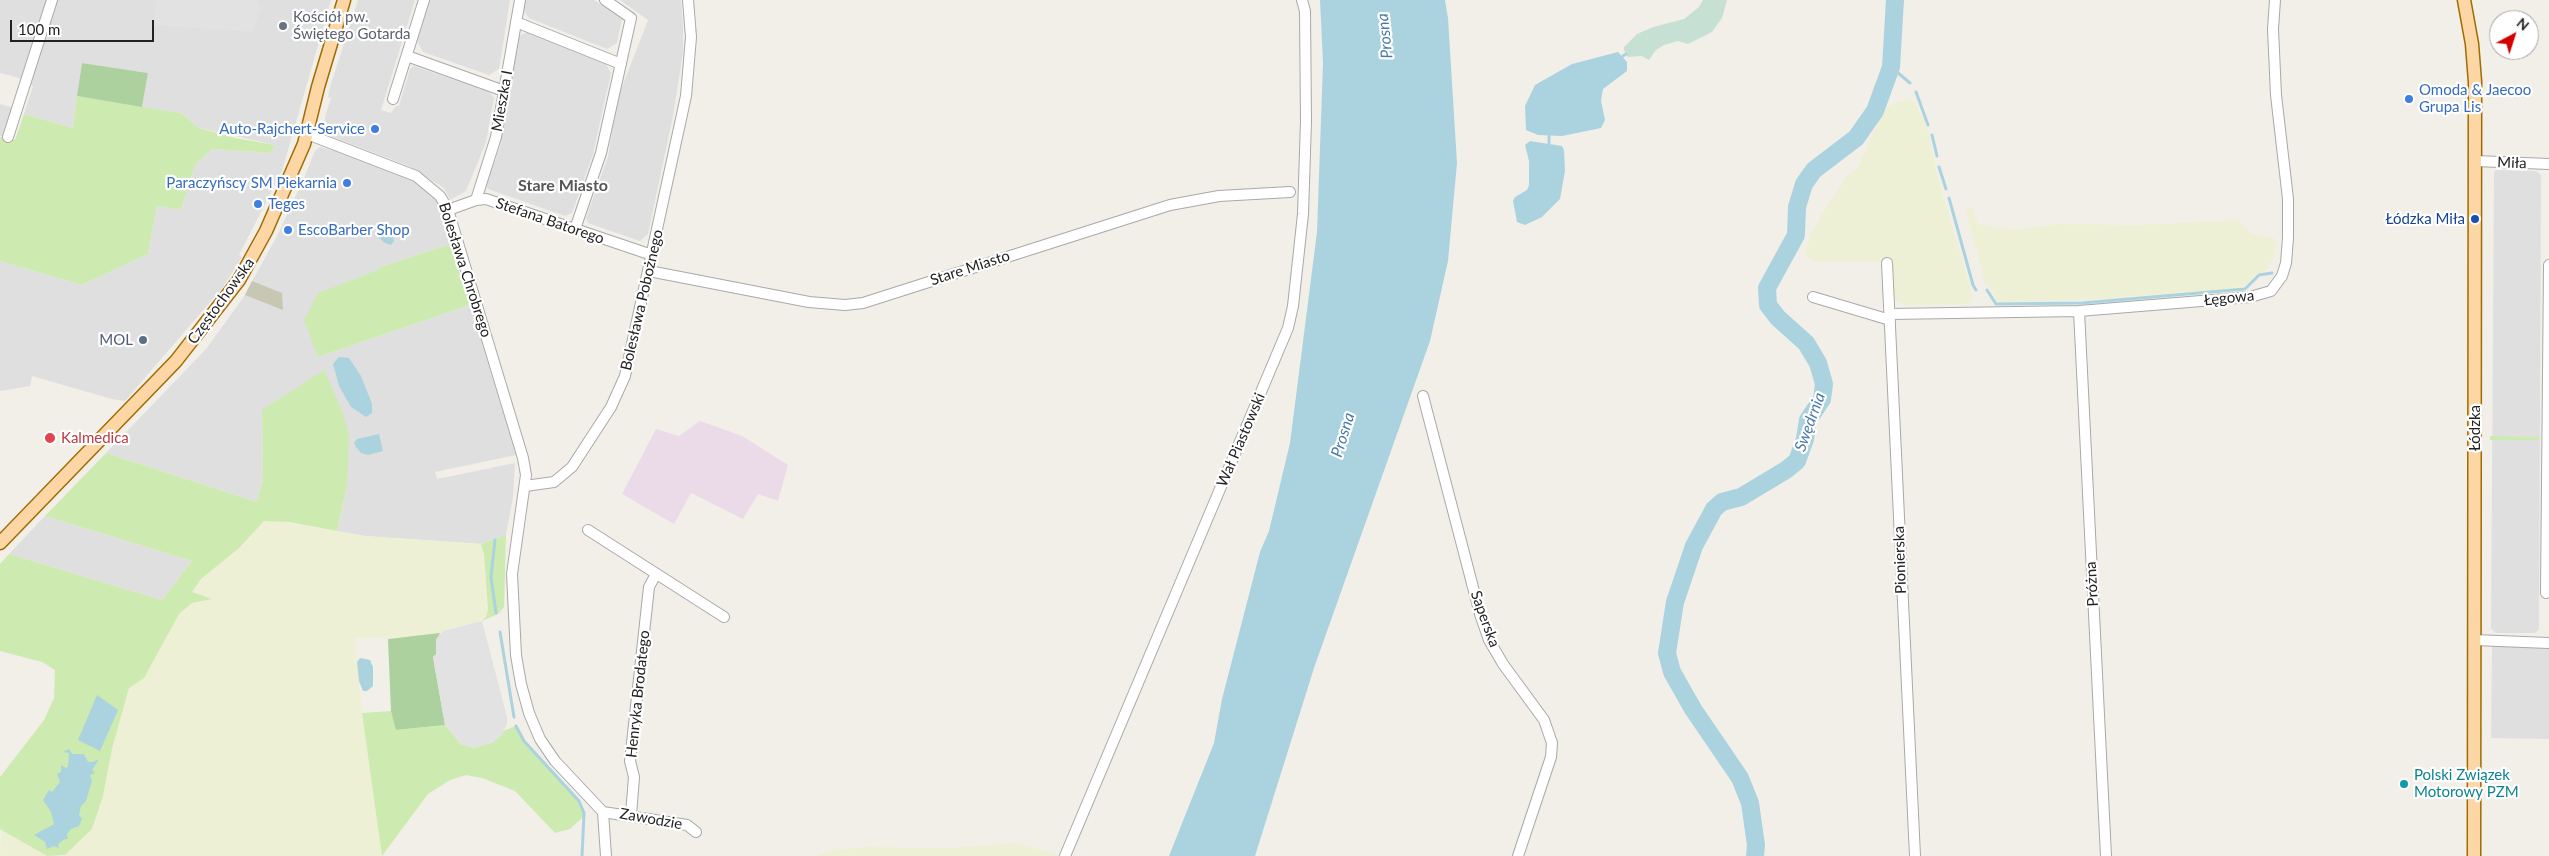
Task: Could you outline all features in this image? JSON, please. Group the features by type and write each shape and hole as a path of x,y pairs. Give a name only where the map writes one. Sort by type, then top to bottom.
{"main road":[{"name":"Częstochowska","path":"0,543 159,380 186,350 232,291 266,231 307,134 318,87 344,0"},
{"name":"Łódzka","path":"2464,0 2474,68 2474,856"}],"street":[{"path":"8,136 52,0"},
{"path":"393,99 424,0"},
{"name":"Mieszka I","path":"476,200 492,155 520,0"},
{"path":"576,229 602,153 630,18 605,0"},
{"name":"Bolesława Pobożnego","path":"525,486 554,482 572,467 611,406 625,376 686,96 691,37 688,0"},
{"name":"Wał Piastowski","path":"1065,856 1288,328 1293,306 1303,214 1306,121 1305,11 1302,0"},
{"name":"Łęgowa","path":"1813,297 1890,317 2079,311 2258,296 2271,291 2282,276 2288,246 2288,199 2276,95 2273,29 2275,0"},
{"path":"516,22 621,64"},
{"path":"407,56 504,91"},
{"name":"Bolesława Chrobrego","path":"307,134 416,176 440,196 448,210 523,458 526,475 525,486"},
{"name":"Miła","path":"2475,161 2549,164"},
{"name":"Stare Miasto","path":"649,271 809,302 845,305 863,303 1170,205 1219,196 1290,192"},
{"name":"Stefana Batorego","path":"448,210 476,200 486,200 652,255"},
{"name":"Pionierska","path":"1886,263 1916,856"},
{"path":"2546,592 2549,264"},
{"name":"Próżna","path":"2079,311 2106,856"},
{"name":"Saperska","path":"1424,396 1480,614 1489,640 1503,664 1544,720 1552,743 1550,757 1518,856"},
{"path":"525,486 512,574 516,655 520,684 540,739 555,761 603,812 606,856"},
{"path":"588,530 724,617"},
{"name":"Henryka Brodatego","path":"631,815 634,777 630,761 650,587 656,574"},
{"path":"2474,640 2549,643"},
{"name":"Zawodzie","path":"603,812 687,825 696,832"}],"shaded area":[{"path":"0,0 49,0 23,79 0,73"},
{"path":"55,0 331,0 282,171 239,255 242,257 223,287 125,401 32,376 30,386 0,391 0,261 82,285 148,254 157,206 181,210 195,165 212,149 271,153 275,145 199,128 181,113 142,107 148,73 82,63 73,128 24,114 33,86 30,84"},
{"path":"156,0 257,0 261,9 252,32 154,25"},
{"path":"358,0 415,0 381,110 391,113 396,106 399,106 410,69 414,66 489,92 494,98 486,142 466,191 450,200 444,188 409,166 330,136 326,132 325,117 331,98 328,97 330,87"},
{"path":"430,0 510,0 499,69 489,75 423,52 417,41"},
{"path":"525,0 594,0 622,19 617,43 607,49 529,18 522,9"},
{"path":"620,0 681,0 683,52 673,116 648,234 640,241 588,223 586,218 608,157 617,100 648,20"},
{"path":"1703,0 1727,0 1722,18 1712,32 1688,44 1678,41 1664,45 1656,50 1649,60 1642,56 1628,57 1624,47 1637,34 1653,27 1684,19 1699,7"},
{"path":"527,32 606,64 611,73 593,154 572,213 565,216 488,189 486,185 500,147 519,36"},
{"path":"1908,99 1916,103 1928,131 1937,174 1972,293 1972,300 1968,304 1907,305 1897,302 1893,295 1888,262 1817,262 1805,254 1811,232 1844,180 1858,167 1884,110 1890,105"},
{"path":"0,104 14,108 4,137 0,136"},
{"path":"320,147 360,157 413,179 435,196 450,244 380,267 318,357 470,305 516,455 435,472 437,479 515,463 513,497 506,535 481,544 365,536 337,531 347,485 262,410 263,479 257,502 106,453 206,349 243,298 277,236 315,151"},
{"path":"2496,170 2536,171 2541,175 2539,629 2535,633 2496,633 2491,629 2494,172"},
{"path":"1965,208 1973,208 1978,224 2012,230 2058,224 2139,225 2237,220 2250,233 2274,238 2277,245 2273,259 2266,271 2255,275 2246,285 2230,289 2098,299 1998,302 1995,300 1994,292 1985,283"},
{"path":"252,281 282,293 283,310 245,295"},
{"path":"700,421 742,436 788,465 778,501 758,494 743,519 691,493 674,524 622,494 656,429 679,436"},
{"path":"45,516 192,561 162,600 9,554"},
{"path":"270,520 365,536 481,544 484,554 488,610 486,617 482,621 448,629 440,633 415,637 355,638 362,713 382,856 64,856 92,829 103,796 112,749 129,688 151,667 161,644 179,614 192,603 210,599 192,592 201,579 251,536 258,524"},
{"path":"482,621 507,717 507,724 502,735 493,742 474,748 461,744 445,725 433,657 436,654 436,639 443,631"},
{"path":"2492,646 2549,647 2549,739 2491,738"},
{"path":"1,829 42,852 47,856 0,856"},
{"path":"1015,843 1065,856 815,856 834,850 867,847 948,848"}],"green space":[{"path":"82,63 148,73 142,107 77,96"},
{"path":"77,96 181,113 199,128 235,138 275,145 271,153 212,149 195,165 181,210 157,206 148,254 82,285 0,261 0,137 15,140 24,114 73,128"},
{"path":"450,244 470,305 318,357 304,320 318,293 378,270 380,267"},
{"path":"324,370 343,413 349,436 347,485 337,531 289,522 264,521 239,548 201,579 192,592 212,599 192,603 179,614 144,678 129,688 112,749 103,796 92,829 65,855 47,856 0,829 0,777 44,720 54,698 55,670 42,662 0,651 0,564 9,554 162,600 192,561 45,516 106,453 257,502 263,479 262,410"},
{"path":"2490,436 2540,437 2539,440 2490,440"},
{"path":"506,535 504,607 498,614 482,621 486,617 488,610 484,554 481,544"},
{"path":"440,633 436,643 437,654 433,657 445,725 396,730 391,711 388,639"},
{"path":"391,711 397,730 445,725 461,744 474,748 493,742 505,730 516,726 524,741 579,801 584,816 570,829 555,833 515,791 482,778 466,775 450,780 428,794 382,856 362,713"}],"water":[{"name":"Prosna","path":"1320,0 1445,0 1448,18 1457,163 1448,261 1430,341 1314,668 1255,856 1169,856 1214,743 1222,699 1260,552 1269,531 1290,443 1317,232 1323,63"},
{"path":"1618,52 1627,62 1627,71 1603,89 1601,101 1605,120 1601,128 1562,136 1538,135 1526,130 1525,106 1535,85 1572,64"},
{"path":"1530,141 1562,146 1564,150 1565,171 1560,199 1542,217 1525,225 1517,222 1513,201 1515,197 1527,190 1529,185 1529,161 1525,145"},
{"path":"380,231 393,237 394,241 391,245 378,237 376,234"},
{"path":"339,357 349,358 361,376 372,404 372,413 366,417 351,407 339,386 333,364"},
{"path":"379,434 383,451 368,455 361,453 354,443 357,439"},
{"path":"360,658 370,660 373,667 373,686 367,691 363,691 359,681 357,662"},
{"path":"97,695 118,710 100,751 78,740"},
{"path":"69,749 72,754 84,754 88,762 99,759 92,770 95,773 90,775 92,781 86,801 81,806 79,815 82,819 79,826 71,829 67,834 68,839 58,844 59,848 54,846 47,849 45,842 34,835 54,824 51,812 43,800 49,790 52,792 60,782 57,774 61,772 61,765 66,768 68,766 69,753 63,752"}],"waterway":[{"name":"Swędrnia","path":"1755,856 1756,845 1750,803 1740,778 1693,709 1672,672 1667,653 1675,602 1694,546 1714,509 1722,502 1741,497 1786,470 1797,461 1805,439 1808,420 1822,399 1824,384 1818,363 1806,343 1778,318 1768,305 1767,288 1796,235 1797,207 1804,184 1814,170 1856,138 1875,111 1891,67 1895,0"},
{"path":"1891,67 1910,83"},
{"path":"1916,92 1928,125"},
{"path":"1932,135 1937,156"},
{"path":"1549,136 1549,143"},
{"path":"1939,167 1946,189"},
{"path":"1949,198 1976,290"},
{"path":"1987,290 1996,304 2082,303 2245,289 2259,275 2272,273"},
{"path":"495,540 491,577 496,613"},
{"path":"500,632 514,717"},
{"path":"516,726 524,741 579,801 584,813 582,856"}],"place":[{"name":"Kościół pw. Świętego Gotarda","path":"283,26"},
{"name":"Omoda & Jaecoo Grupa Lis","path":"2409,99"},
{"name":"Auto-Rajchert-Service","path":"375,129"},
{"name":"Paraczyńscy SM Piekarnia","path":"347,183"},
{"name":"Teges","path":"258,204"},
{"name":"Łódzka Miła","path":"2475,219"},
{"name":"EscoBarber Shop","path":"288,230"},
{"name":"MOL","path":"143,340"},
{"name":"Kalmedica","path":"50,438"},
{"name":"Polski Związek Motorowy PZM","path":"2404,784"}],"district":[{"name":"Stare Miasto","path":"563,186"}]}
